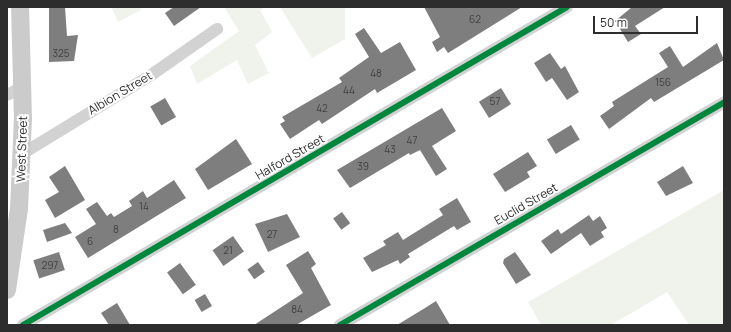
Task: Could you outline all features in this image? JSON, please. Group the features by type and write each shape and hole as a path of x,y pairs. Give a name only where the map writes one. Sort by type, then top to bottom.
{"main road":[{"name":"West Street","path":"7,290 17,228 22,154 23,87 20,7"}],"street":[{"name":"Halford Street","path":"23,325 567,7"},
{"name":"Albion Street","path":"22,154 154,73 217,29"},
{"path":"7,95 23,87"},
{"name":"Euclid Street","path":"340,325 724,102"}],"shaded area":[{"path":"111,7 140,7 141,10 118,22"},
{"path":"224,7 265,7 260,10 272,32 255,45 269,73 248,84 237,60 197,84 190,66 239,31"},
{"path":"280,7 345,7 345,39 312,58"},
{"path":"724,190 724,325 689,325 667,292 611,325 541,325 528,302"}],"building":[{"path":"49,7 65,7 67,36 78,35 74,61 49,62"},
{"path":"174,7 201,7 174,26 165,13"},
{"path":"424,7 522,7 448,53 444,47 437,52 432,42 440,37"},
{"path":"632,7 665,7 635,26 641,34 628,42 615,21"},
{"path":"364,28 381,53 400,42 416,70 377,93 375,89 322,124 319,120 290,139 280,124 285,121 282,117 342,82 339,78 369,57 355,34"},
{"path":"717,43 724,60 654,102 651,98 609,129 600,116 614,106 612,102 668,67 659,53 670,46 683,67"},
{"path":"550,53 561,69 565,66 579,92 567,100 552,78 546,82 534,63"},
{"path":"501,88 511,104 489,118 479,102"},
{"path":"165,98 176,117 161,126 150,106"},
{"path":"442,108 456,131 432,146 447,169 436,176 420,150 410,155 409,153 350,188 337,170"},
{"path":"571,125 580,140 556,154 547,139"},
{"path":"236,139 252,164 208,190 195,169"},
{"path":"528,152 537,166 527,172 530,177 505,192 493,174"},
{"path":"65,166 85,200 55,218 45,200 59,192 49,177"},
{"path":"683,166 693,183 666,196 657,182"},
{"path":"174,180 186,198 88,258 75,237 96,224 86,209 97,202 107,216 111,213 114,217 132,206 129,201 143,191 147,198"},
{"path":"457,198 471,222 457,230 454,226 408,254 410,257 400,264 398,260 372,272 363,258 386,245 383,241 398,232 403,240 443,215 439,209"},
{"path":"342,212 350,223 341,230 333,218"},
{"path":"287,214 300,237 268,252 255,224"},
{"path":"589,215 593,221 600,216 607,228 601,232 604,237 590,246 581,233 551,254 541,241 558,229 561,234"},
{"path":"65,223 72,233 47,242 43,230"},
{"path":"233,236 244,252 223,266 213,250"},
{"path":"308,251 316,264 311,268 331,305 296,325 254,325 303,293 286,265"},
{"path":"59,252 65,270 39,278 33,260"},
{"path":"515,252 531,275 516,284 503,263 504,259"},
{"path":"258,262 265,272 254,279 247,269"},
{"path":"180,263 196,285 183,294 167,272"},
{"path":"205,294 212,306 202,312 195,300"},
{"path":"436,301 450,325 397,325 425,308"},
{"path":"117,303 130,325 109,325 101,313"}],"cycle path":[{"path":"23,325 567,7"},
{"path":"340,325 724,102"}]}
